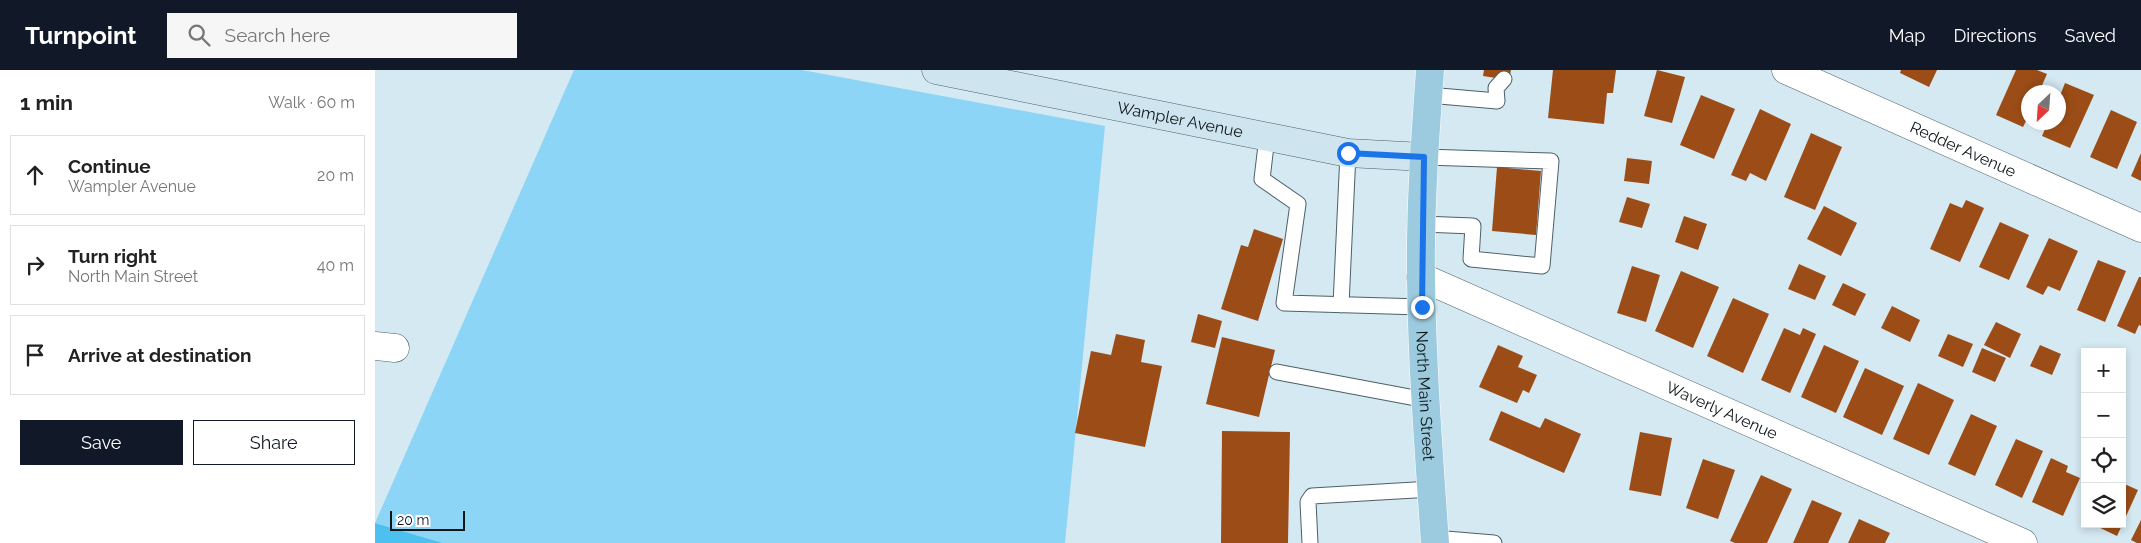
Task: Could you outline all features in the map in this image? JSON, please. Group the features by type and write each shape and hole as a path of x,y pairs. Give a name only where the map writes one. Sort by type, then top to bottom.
{"main road":[{"name":"North Main Street","path":"1429,82 1424,157 1421,277 1426,400 1435,540"}],"street":[{"name":"Wampler Avenue","path":"937,70 1348,153 1424,157"},
{"name":"Redder Avenue","path":"1786,70 2141,228"},
{"name":"Waverly Avenue","path":"1421,277 2023,543"}],"lane":[{"path":"1429,82 1497,101 1497,82"},
{"path":"1267,137 1262,179 1298,204 1284,303 1422,307"},
{"path":"1341,304 1348,153"},
{"path":"1422,224 1473,226 1471,259 1542,266 1551,162 1424,157"},
{"path":"1277,372 1426,400"},
{"path":"1310,543 1308,502 1312,496 1431,489"},
{"path":"1435,540 1494,543"}],"shaded area":[{"path":"574,70 802,70 1105,126 1065,543 443,543 375,523"},
{"path":"375,523 443,543 375,543"}],"building":[{"path":"1484,70 1511,70 1509,80 1483,76"},
{"path":"1553,70 1616,70 1613,93 1607,93 1604,124 1548,118"},
{"path":"1657,70 1685,77 1672,123 1644,116"},
{"path":"1901,70 1937,70 1929,87 1900,73"},
{"path":"2016,70 2037,70 2047,74 2042,85 2021,85 2021,126 1996,115"},
{"path":"2065,83 2094,95 2070,148 2042,136 2045,130 2066,130 2066,85 2064,85"},
{"path":"1701,95 1735,109 1714,159 1680,145"},
{"path":"1760,109 1791,124 1766,181 1750,173 1746,181 1731,175"},
{"path":"2111,110 2137,122 2117,169 2090,157"},
{"path":"1811,133 1842,147 1815,210 1784,197"},
{"path":"2141,153 2141,181 2131,176"},
{"path":"1627,158 1652,161 1649,184 1624,181"},
{"path":"1497,167 1541,171 1536,235 1492,231"},
{"path":"1627,197 1650,204 1642,228 1619,222"},
{"path":"1966,200 1984,208 1960,262 1930,249 1950,203 1962,208"},
{"path":"1824,206 1857,223 1841,256 1807,239"},
{"path":"1684,216 1707,224 1698,250 1675,242"},
{"path":"2000,222 2029,235 2009,280 1979,267"},
{"path":"1254,229 1283,239 1258,321 1221,309 1241,245 1248,247"},
{"path":"2049,238 2078,251 2060,291 2048,286 2043,295 2026,287"},
{"path":"2098,260 2126,271 2105,322 2077,310"},
{"path":"1799,264 1826,276 1815,300 1788,289"},
{"path":"1632,266 1660,275 1646,322 1617,313"},
{"path":"1681,271 1719,287 1693,348 1655,331"},
{"path":"2139,277 2141,277 2141,326 2139,325 2135,334 2117,326"},
{"path":"1843,283 1866,294 1855,316 1832,305"},
{"path":"1733,298 1769,314 1743,373 1707,356"},
{"path":"1892,306 1920,320 1910,342 1881,328"},
{"path":"1198,314 1222,321 1215,348 1191,342"},
{"path":"1996,322 2021,334 2010,358 1984,345"},
{"path":"1784,328 1800,335 1803,328 1816,334 1790,393 1761,380"},
{"path":"1116,334 1145,340 1141,362 1162,366 1145,447 1075,433 1091,351 1111,355"},
{"path":"1948,334 1973,344 1963,367 1938,356"},
{"path":"1222,337 1275,350 1259,417 1206,404"},
{"path":"1498,345 1523,356 1518,367 1537,375 1529,393 1523,390 1517,403 1479,387"},
{"path":"1824,345 1859,361 1836,413 1801,397"},
{"path":"2040,345 2061,354 2052,375 2030,366"},
{"path":"1982,348 2006,358 1995,382 1972,372"},
{"path":"1865,368 1904,386 1882,435 1843,417"},
{"path":"1918,383 1954,400 1929,455 1893,439"},
{"path":"1501,411 1540,428 1545,418 1581,434 1564,473 1489,440"},
{"path":"1971,414 1997,426 1975,476 1948,464"},
{"path":"1222,431 1290,432 1288,543 1221,543"},
{"path":"1640,432 1672,438 1661,496 1629,490"},
{"path":"2016,439 2043,451 2022,498 1995,485"},
{"path":"2051,458 2068,466 2066,472 2080,478 2063,516 2032,502"},
{"path":"1703,459 1735,470 1718,519 1686,508"},
{"path":"1761,475 1792,489 1767,543 1735,543 1730,541"},
{"path":"2126,485 2138,490 2126,516"},
{"path":"1812,500 1842,513 1828,543 1793,543"},
{"path":"1859,519 1890,533 1885,543 1848,543"},
{"path":"2141,520 2141,543 2137,543 2131,540"},
{"path":"2100,528 2121,528 2117,536"}],"route":[{"path":"1348,153 1424,157 1422,307"}]}
